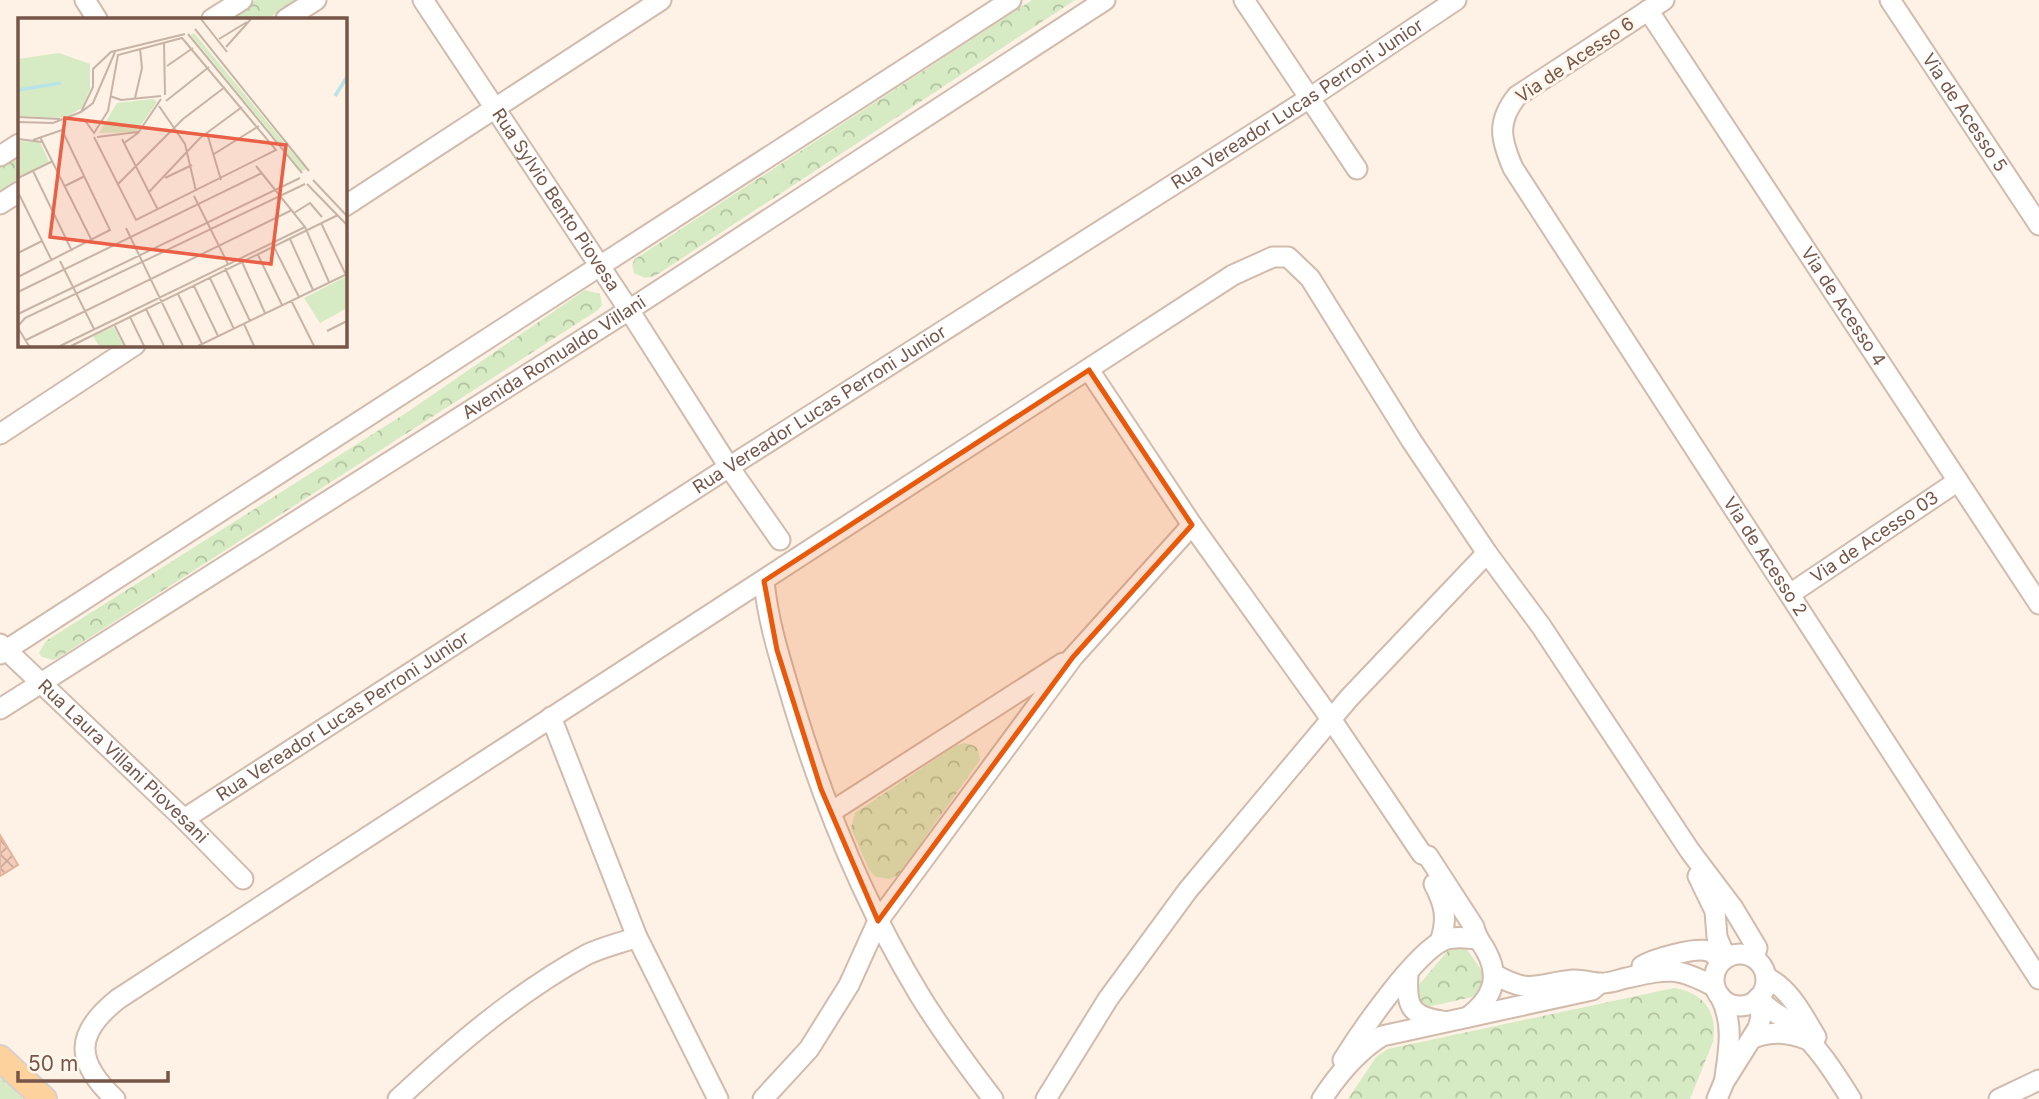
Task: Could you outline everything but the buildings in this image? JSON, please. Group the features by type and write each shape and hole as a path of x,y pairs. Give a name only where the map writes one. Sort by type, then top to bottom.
{"main road":[{"path":"0,1058 44,1099"}],"street":[{"path":"85,0 96,18"},
{"path":"214,18 242,0"},
{"path":"288,18 316,0"},
{"name":"Rua Sylvio Bento Piovesa","path":"423,0 629,310 729,467 780,540"},
{"path":"346,205 661,0"},
{"path":"2,649 392,402 599,265 1011,0"},
{"name":"Avenida Romualdo Villani","path":"0,709 629,310 1105,0"},
{"path":"1244,0 1357,169"},
{"name":"Rua Vereador Lucas Perroni Junior","path":"184,819 729,467 1308,99 1456,0"},
{"name":"Via de Acesso 5","path":"1890,0 2039,225"},
{"name":"Via de Acesso 6","path":"1502,131 1505,116 1517,96 1656,5"},
{"name":"Via de Acesso 4","path":"1656,5 2039,604"},
{"name":"Via de Acesso 2","path":"1502,131 1503,145 1513,168 2039,979"},
{"path":"0,156 18,145"},
{"path":"0,204 18,192"},
{"path":"115,1099 97,1082 87,1063 84,1043 90,1028 102,1012 118,999 1233,275 1273,257 1288,257 1310,278 1411,440 1487,553 1541,626 1690,851 1733,908 1757,948 1754,958"},
{"path":"0,434 133,346"},
{"path":"1089,370 1192,525 1331,719 1422,854 1422,860 1445,910 1445,928 1440,942"},
{"name":"Via de Acesso 03","path":"1790,594 1958,481"},
{"path":"763,1099 809,1049 831,1016 878,921 1073,657 1192,525"},
{"path":"1046,1099 1108,999 1188,890 1331,719 1487,553"},
{"path":"764,582 777,650 808,753 878,921 920,997 993,1099"},
{"name":"Rua Laura Villani Piovesani","path":"2,649 42,682 243,879"},
{"path":"831,813 1073,657"},
{"path":"551,717 637,937 718,1099"},
{"path":"1690,851 1696,872 1716,911 1717,937 1724,960"},
{"path":"1422,854 1428,856 1474,927 1494,974 1495,981 1490,996 1468,1017"},
{"path":"398,1099 491,1018 534,988 588,954 637,937"},
{"path":"1327,1091 1353,1043 1395,986 1429,950 1440,942 1455,937 1477,939"},
{"path":"1630,977 1633,971 1646,963 1686,953 1708,951 1724,960"},
{"path":"1327,1091 1372,1042 1382,1037 1443,1021 1592,990 1600,984 1630,977 1662,971 1689,973 1717,992 1726,1002 1743,1006 1763,992 1766,977 1764,969 1754,958 1740,954 1724,960 1715,973 1717,992 1729,1021 1730,1046 1720,1090"},
{"path":"1408,974 1408,998 1412,1009 1420,1016 1443,1021"},
{"path":"1494,974 1524,987 1580,980 1600,984"},
{"path":"1766,977 1779,984 1796,1004 1851,1099"},
{"path":"1720,1090 1753,1038 1761,1017 1758,998"},
{"path":"1758,998 1768,1010 1791,1023 1824,1056"},
{"path":"1753,1038 1773,1032 1808,1039"},
{"path":"1999,1099 2039,1080"},
{"path":"2020,1099 2039,1093"}],"highlighted area":[{"path":"1089,370 1192,525 1073,657 878,921 821,789 777,650 764,581"}],"green space":[{"path":"256,0 297,0 269,18 228,18"},
{"path":"1032,0 1075,0 655,276 645,278 634,273 632,264 635,259"},
{"path":"18,154 18,182 0,193 0,165"},
{"path":"585,290 600,294 602,305 598,310 58,658 53,660 42,657 39,653 46,641 406,413"},
{"path":"964,743 976,747 980,760 921,843 918,857 903,873 890,879 876,877 869,870 851,828 855,813 955,746"},
{"path":"1464,945 1486,977 1477,996 1427,1007 1421,1005 1415,995 1417,987 1452,946"},
{"path":"1674,988 1700,999 1711,1013 1713,1021 1713,1042 1690,1099 1348,1099 1376,1057 1388,1049"},
{"path":"0,1077 23,1099 0,1099"}]}
